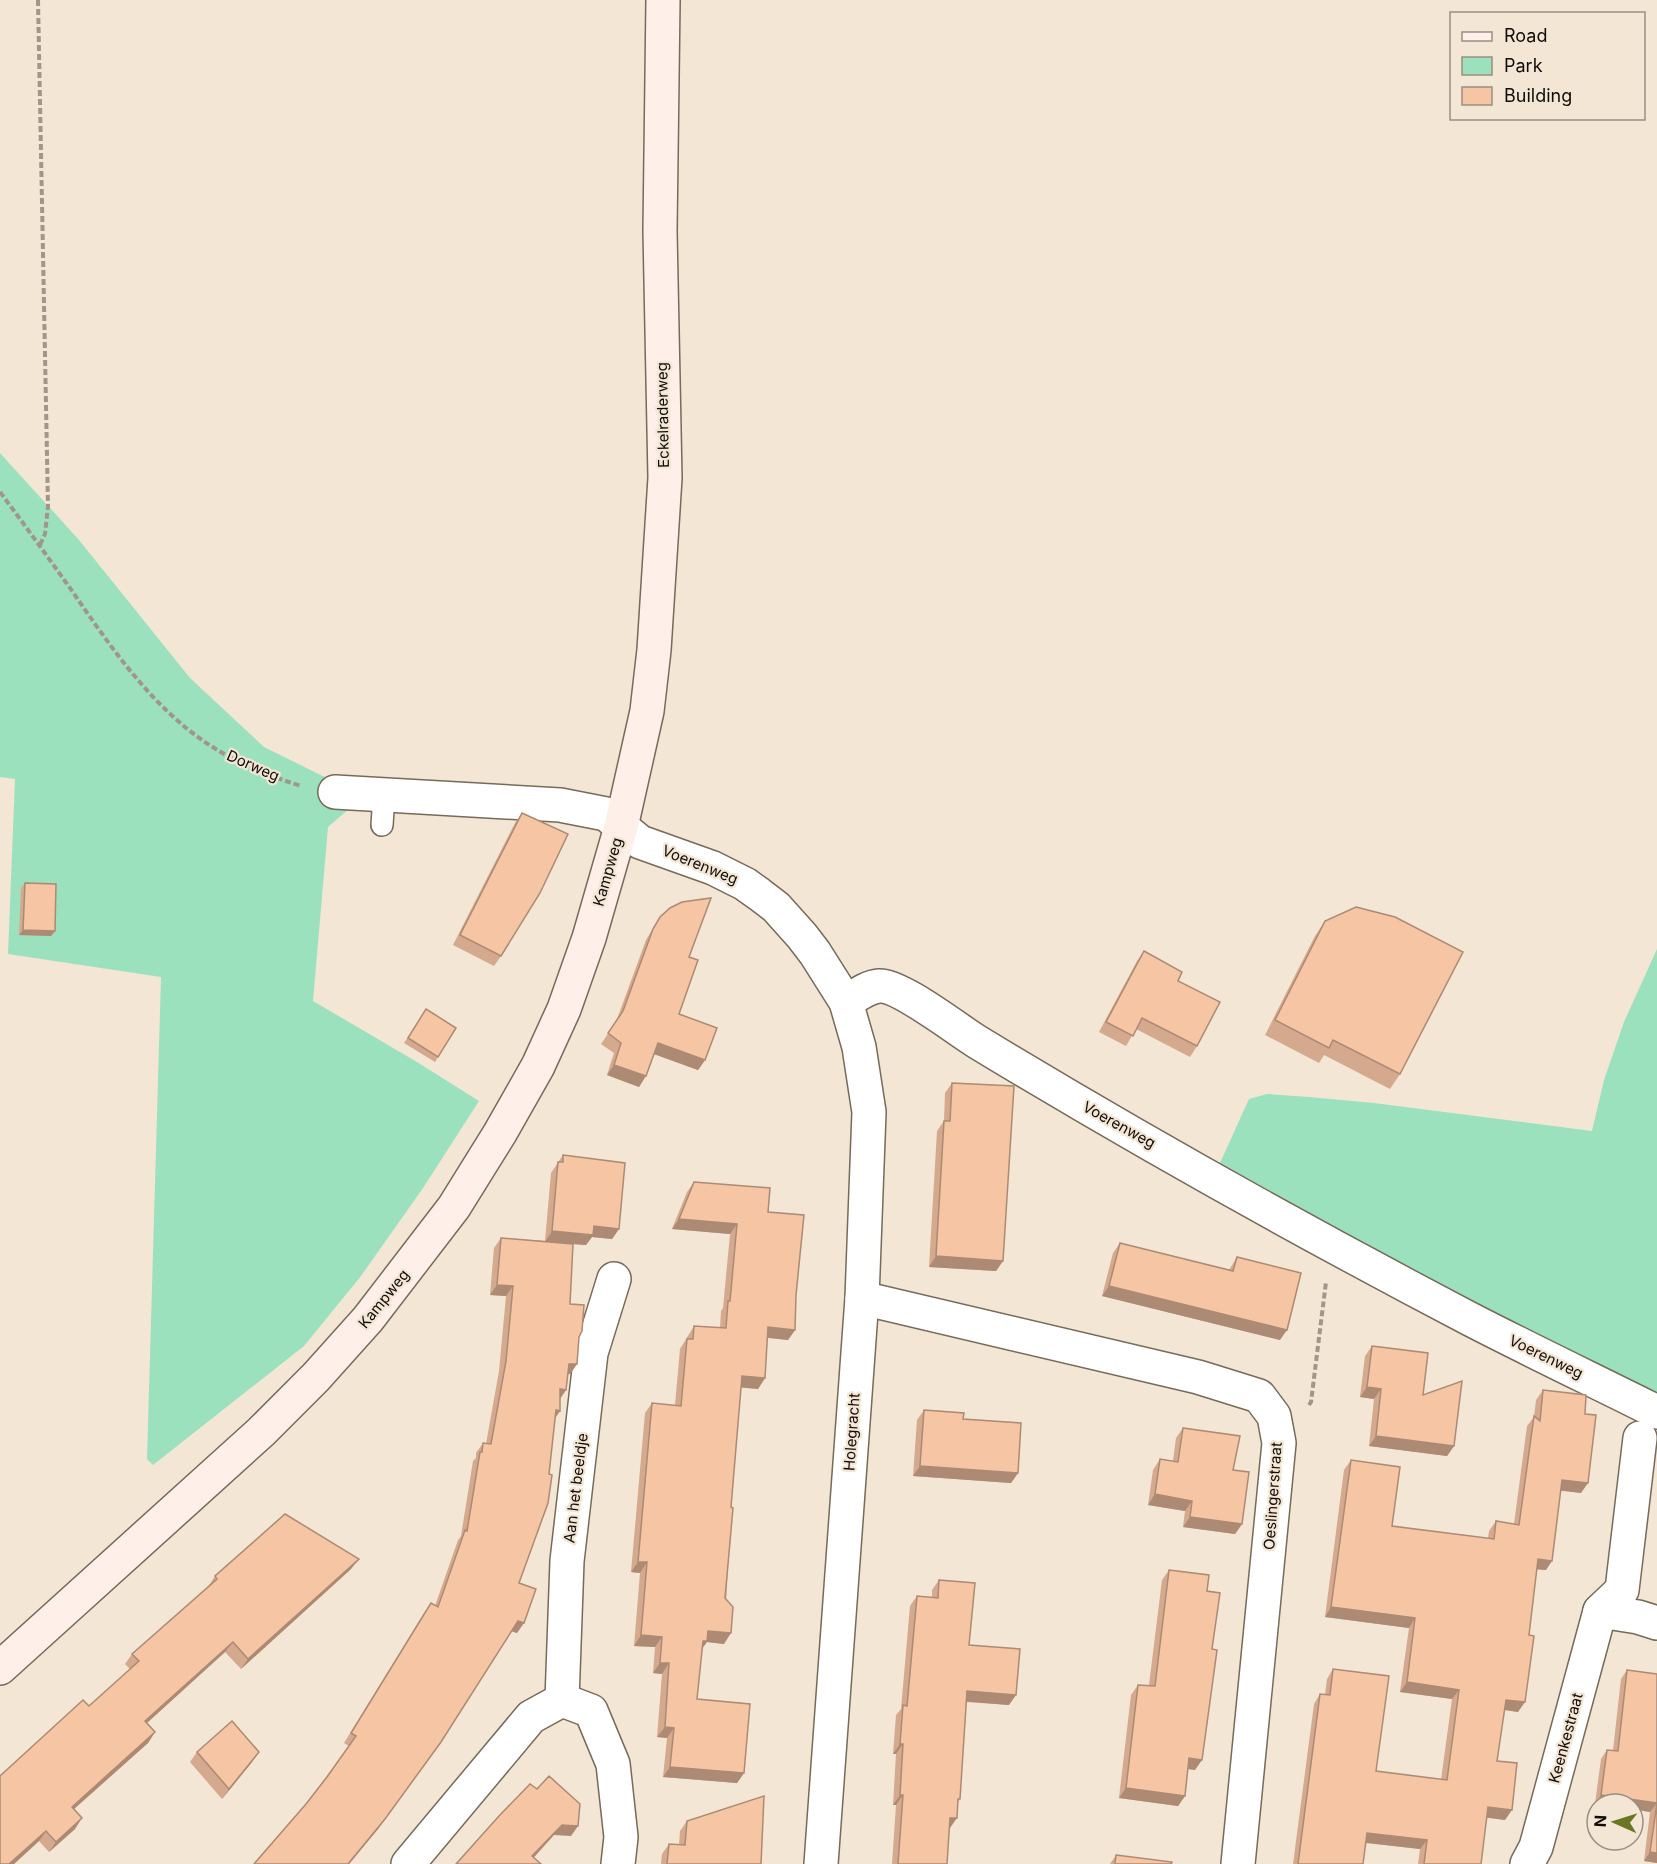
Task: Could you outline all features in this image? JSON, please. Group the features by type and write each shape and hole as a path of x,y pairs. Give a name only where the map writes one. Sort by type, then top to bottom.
{"main road":[{"name":"Eckelraderweg","path":"621,827 647,711 659,592 665,478 660,231 663,0"},
{"name":"Kampweg","path":"0,1668 243,1448 316,1377 368,1319 448,1216 522,1095 564,1009 590,938 621,827"}],"street":[{"path":"335,792 383,810 560,805 606,814 621,827"},
{"name":"Voerenweg","path":"621,827 640,842 713,868 745,884 759,894 789,920 846,1002 870,988 879,986 896,990 1065,1095 1470,1319 1648,1425"},
{"name":"Holegracht","path":"821,1864 862,1298 869,1112 859,1047 846,1002"},
{"name":"Aan het beeldje","path":"562,1700 567,1561 591,1353 614,1279"},
{"name":"Oeslingerstraat","path":"862,1298 1198,1377 1259,1396 1274,1416 1279,1443 1238,1864"},
{"path":"1600,1611 1622,1590 1648,1425"},
{"path":"1600,1611 1638,1617 1657,1623"},
{"name":"Keenkestraat","path":"1527,1864 1536,1847 1600,1611"},
{"path":"408,1864 531,1717 562,1700 591,1711 613,1764 621,1837 618,1864"}],"path":[{"path":"38,0 48,506 45,534 40,545"},
{"name":"Dorweg","path":"0,492 124,664 180,721 202,739 248,766 301,785 335,792"},
{"path":"1279,1443 1311,1402 1331,1244"}],"green space":[{"path":"0,453 79,540 190,678 264,747 349,789 372,789 328,827 313,1001 479,1101 423,1188 361,1276 304,1346 153,1465 147,1459 161,977 8,954 15,779 0,777"},
{"path":"1657,949 1657,1404 1215,1174 1249,1099 1267,1094 1374,1103 1592,1131 1604,1080 1624,1022"}],"building":[{"path":"522,813 568,834 540,893 501,956 460,935"},
{"path":"25,883 56,884 55,931 23,930"},
{"path":"711,898 689,957 698,960 679,1014 717,1028 705,1060 658,1043 646,1076 614,1065 621,1043 608,1033 623,1011 653,929 660,917 670,908 682,902"},
{"path":"1356,907 1395,917 1463,952 1400,1074 1333,1040 1329,1048 1275,1020 1325,921"},
{"path":"1144,951 1182,972 1178,981 1220,1002 1197,1046 1142,1018 1133,1036 1106,1022"},
{"path":"426,1009 456,1028 438,1057 408,1038"},
{"path":"952,1083 1014,1086 1003,1261 936,1256 944,1121 950,1121"},
{"path":"563,1155 625,1163 619,1229 594,1226 593,1235 552,1231 558,1162 563,1162"},
{"path":"694,1182 770,1188 768,1212 804,1215 795,1330 768,1327 765,1378 742,1376 725,1598 733,1607 731,1633 708,1631 707,1641 703,1641 697,1699 750,1704 744,1773 670,1767 674,1728 665,1727 669,1663 660,1663 662,1637 641,1635 647,1562 638,1562 652,1403 681,1406 687,1339 693,1339 694,1326 726,1328 728,1301 730,1301 737,1224 679,1219"},
{"path":"501,1238 573,1244 570,1304 584,1305 577,1364 569,1364 566,1390 560,1389 560,1411 556,1410 548,1503 519,1583 536,1589 524,1623 518,1621 441,1742 385,1819 348,1864 254,1864 327,1777 356,1736 351,1733 431,1603 438,1607 465,1530 467,1531 480,1452 482,1452 483,1443 491,1444 506,1361 513,1286 497,1285"},
{"path":"1120,1243 1233,1271 1237,1257 1301,1273 1287,1330 1109,1286"},
{"path":"1372,1346 1428,1353 1423,1395 1462,1381 1454,1446 1376,1436 1381,1389 1367,1387"},
{"path":"1543,1390 1586,1395 1585,1414 1596,1415 1588,1483 1562,1480 1552,1561 1538,1559 1529,1635 1534,1636 1525,1702 1506,1700 1497,1761 1517,1763 1512,1810 1488,1807 1481,1864 1424,1864 1427,1840 1367,1833 1363,1864 1298,1864 1320,1694 1330,1695 1333,1669 1389,1676 1376,1771 1447,1780 1459,1690 1407,1682 1415,1618 1331,1607 1351,1460 1400,1467 1392,1526 1494,1539 1496,1521 1519,1525 1534,1416 1540,1421"},
{"path":"924,1410 964,1413 963,1419 1021,1423 1018,1473 920,1466"},
{"path":"1183,1428 1240,1436 1233,1470 1249,1472 1242,1524 1190,1517 1192,1501 1155,1494 1160,1459 1178,1462"},
{"path":"285,1514 359,1559 248,1659 233,1642 145,1721 155,1732 72,1807 82,1818 56,1842 46,1831 9,1864 0,1864 0,1776 83,1700 89,1706 139,1661 132,1654 217,1579 215,1576"},
{"path":"1169,1570 1209,1575 1207,1591 1220,1593 1212,1649 1217,1650 1202,1760 1189,1758 1185,1796 1126,1788 1138,1685 1155,1686"},
{"path":"939,1580 975,1583 969,1645 1020,1649 1016,1695 967,1691 960,1799 958,1799 957,1818 950,1818 947,1864 898,1864 903,1795 900,1795 903,1744 900,1744 903,1705 907,1706 917,1596 938,1598"},
{"path":"1627,1670 1657,1674 1657,1803 1645,1801 1645,1792 1601,1792 1607,1750 1618,1751"},
{"path":"232,1721 259,1752 229,1789 197,1752"},
{"path":"549,1776 580,1804 578,1826 562,1825 532,1856 541,1864 456,1864 530,1784 537,1789"},
{"path":"764,1796 761,1864 667,1864 669,1844 685,1845 687,1821"},
{"path":"1657,1803 1657,1853 1650,1852"},
{"path":"1116,1855 1172,1862 1171,1864 1115,1864"}]}
